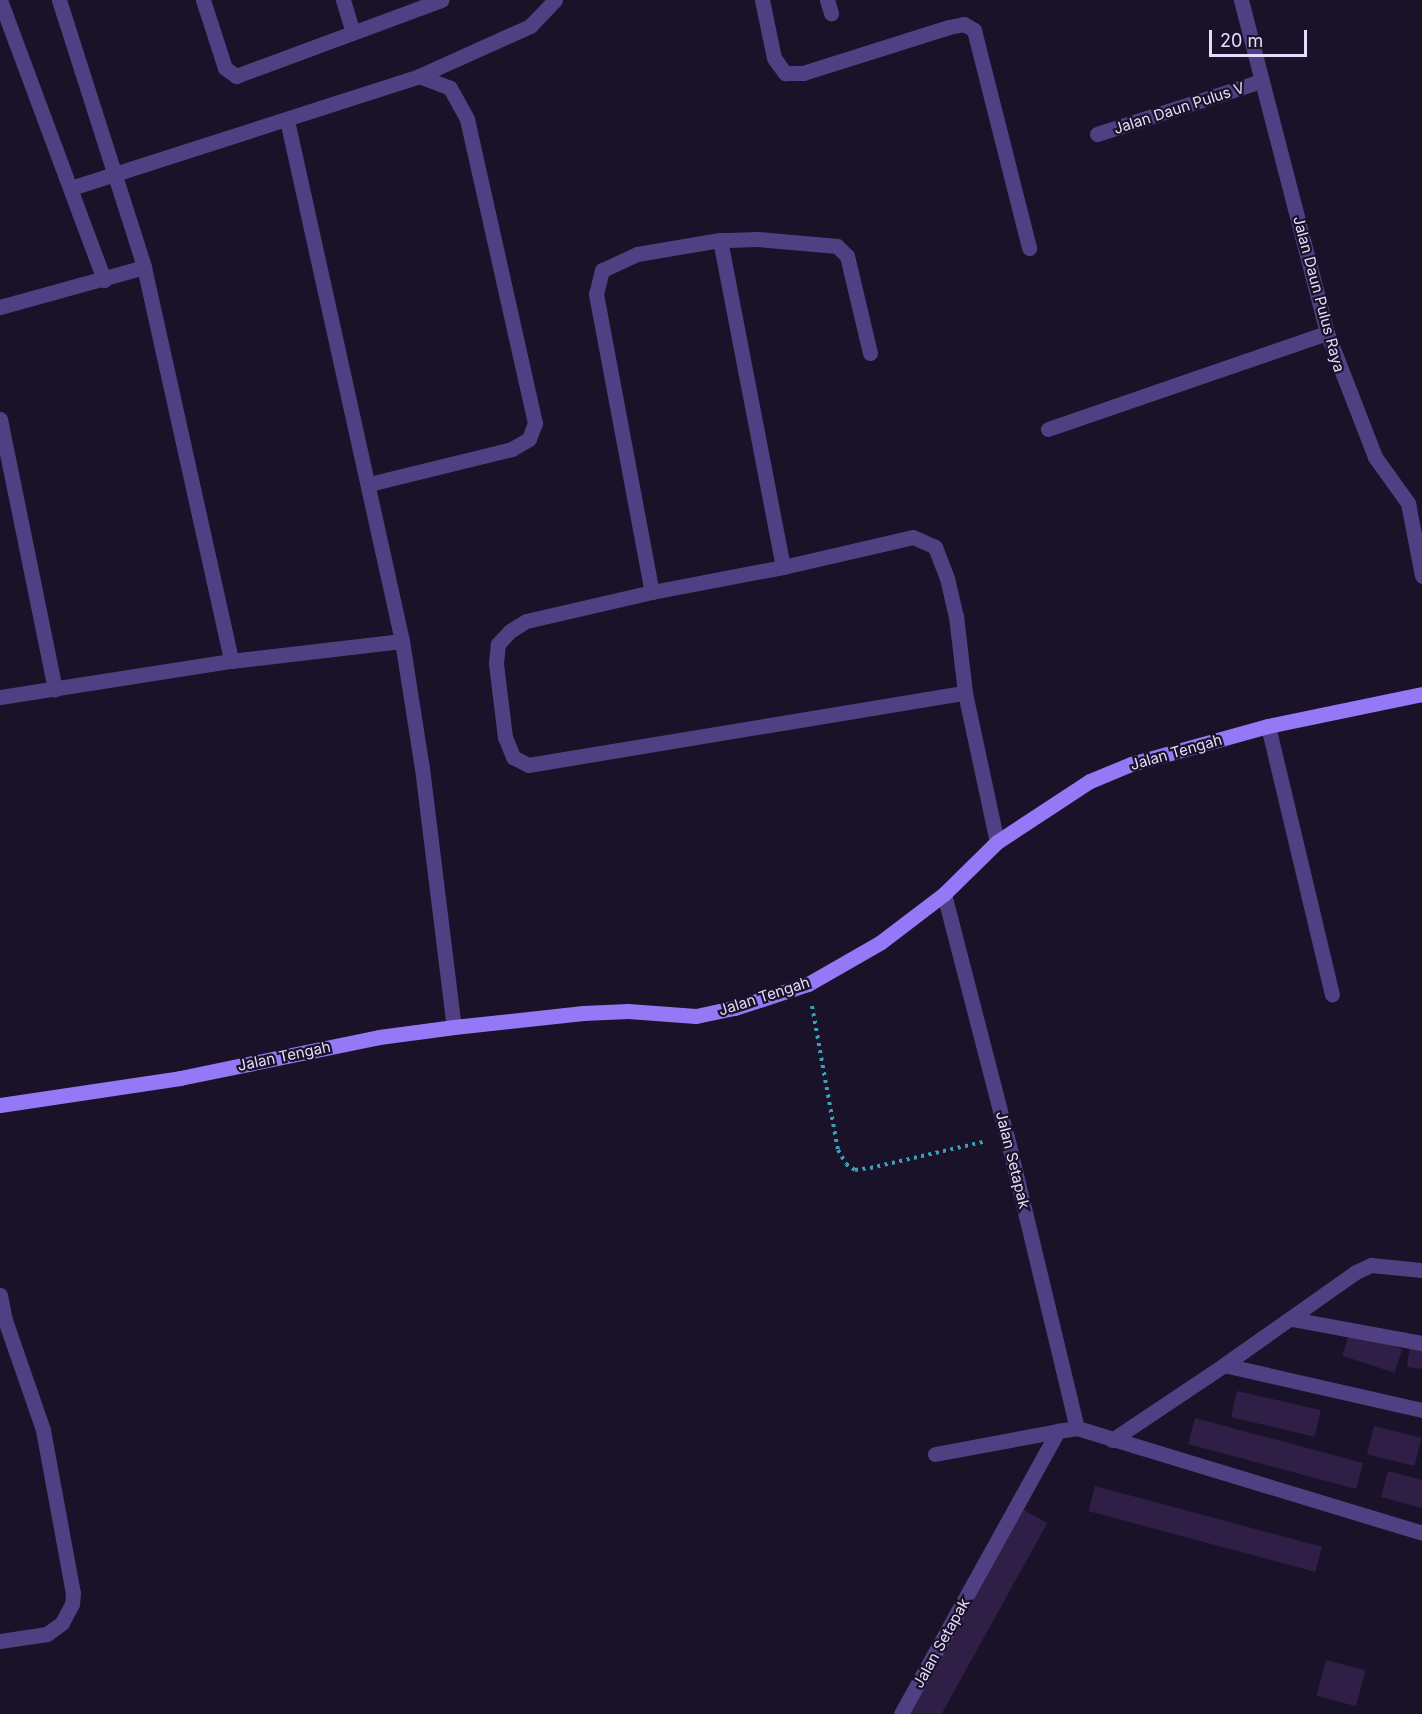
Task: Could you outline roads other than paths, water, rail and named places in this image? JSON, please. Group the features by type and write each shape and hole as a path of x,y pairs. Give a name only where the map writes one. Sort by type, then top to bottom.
{"main road":[{"name":"Jalan Tengah","path":"0,1105 180,1077 379,1037 454,1027 583,1012 628,1011 696,1016 735,1008 808,984 880,942 944,894 997,842 1090,781 1131,764 1268,726 1422,694"}],"street":[{"path":"0,0 104,280"},
{"path":"59,0 116,173 144,267 231,661"},
{"path":"203,0 225,68 236,76 441,0"},
{"path":"343,0 353,32"},
{"path":"71,188 419,76 530,26 555,0"},
{"path":"762,0 774,58 785,73 803,73 964,24 974,30 1029,248"},
{"name":"Jalan Daun Pulus Raya","path":"1241,0 1327,333 1375,457 1408,503 1422,576"},
{"path":"369,484 512,449 529,439 536,423 467,119 450,88 419,76"},
{"name":"Jalan Daun Pulus V","path":"1097,134 1261,81"},
{"path":"287,120 402,641 422,768 454,1027"},
{"path":"652,592 596,294 602,270 628,258 720,240 757,239 837,246 848,256 870,353"},
{"path":"720,240 783,567"},
{"path":"0,307 104,280 144,267"},
{"path":"1048,429 1327,333"},
{"path":"0,419 55,689"},
{"path":"965,693 528,765 513,757 506,737 496,664 498,645 510,631 526,621 913,537 935,547 947,578 956,616 965,693 997,842"},
{"path":"0,697 231,661 402,641"},
{"path":"1268,726 1332,994"},
{"name":"Jalan Setapak","path":"944,894 1007,1137 1077,1428"},
{"path":"1112,1440 1356,1272 1371,1265 1422,1270"},
{"path":"0,1295 5,1320 43,1430 73,1593 72,1604 62,1623 47,1634 0,1641"},
{"path":"1292,1318 1422,1343"},
{"path":"1224,1365 1422,1410"},
{"path":"935,1454 1077,1428 1422,1533"},
{"name":"Jalan Setapak","path":"902,1714 1058,1431"}]}
